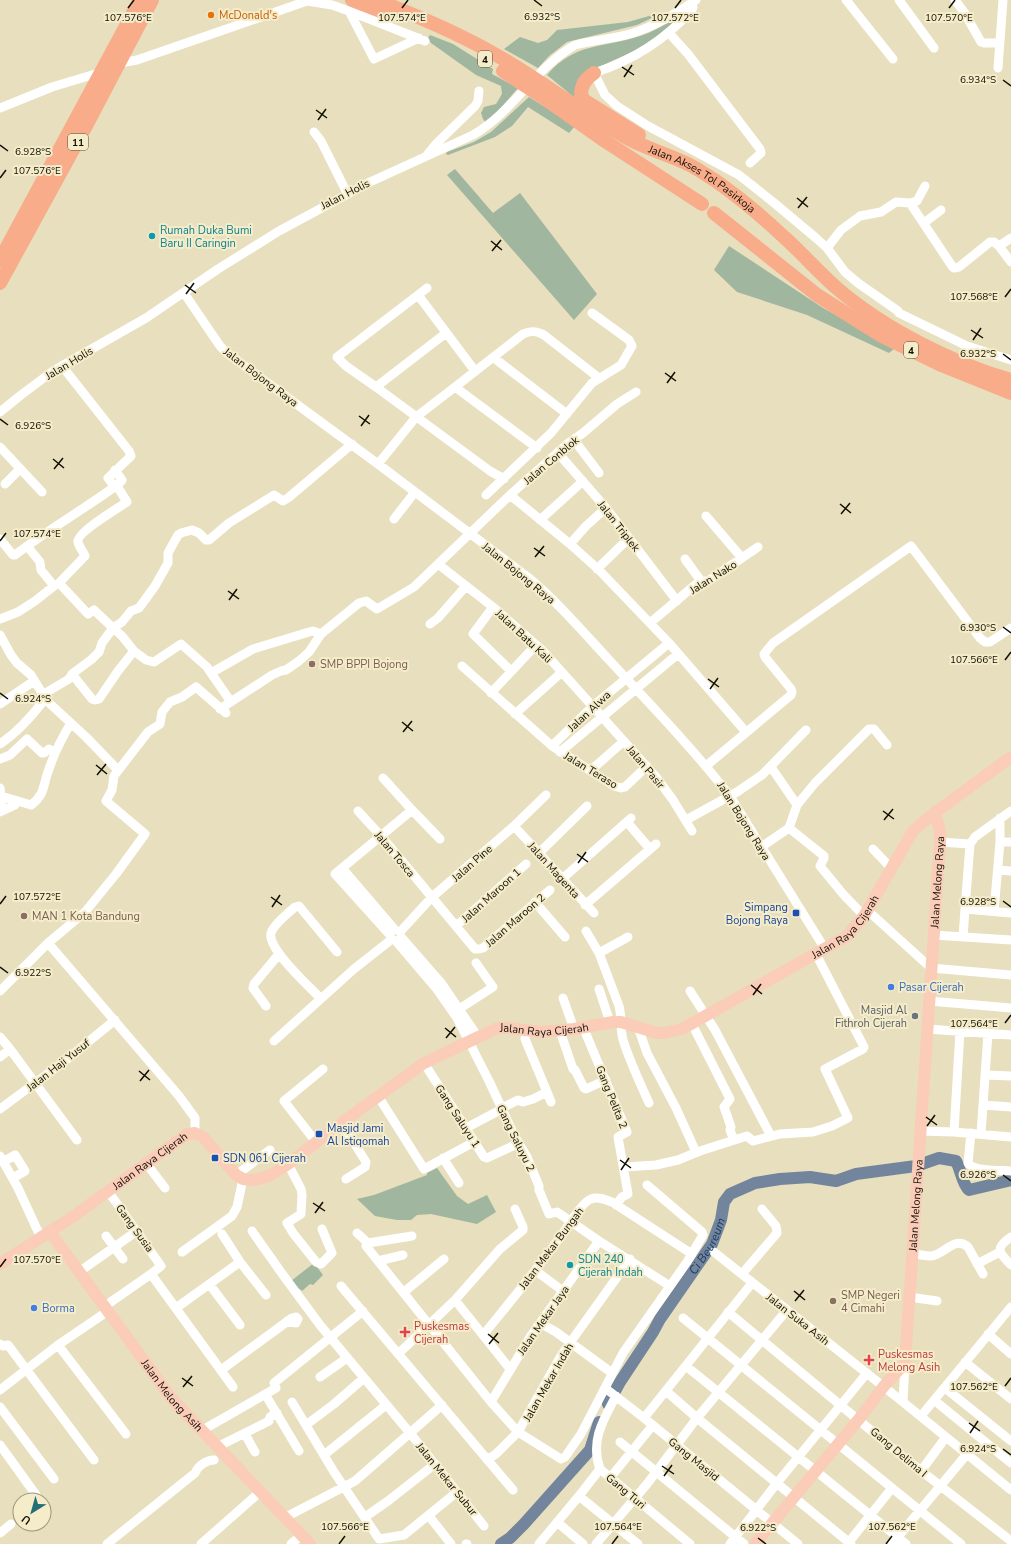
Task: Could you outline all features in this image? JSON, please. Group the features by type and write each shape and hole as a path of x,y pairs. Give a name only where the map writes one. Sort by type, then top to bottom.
{"highway":[{"name":"11","path":"0,260 140,0"},
{"name":"11","path":"0,283 120,63 152,0"},
{"name":"Jalan Akses Tol Pasirkoja","path":"376,0 453,32 491,51 598,122 632,142 691,166 717,182 757,213 819,272 859,306 886,324 928,347 964,363 1011,380"},
{"name":"Jalan Akses Tol Pasirkoja","path":"351,5 427,28 457,43 547,100 605,141 702,204"},
{"path":"594,73 588,77 582,86 581,96 585,101 691,166"},
{"name":"Jalan Akses Tol Pasirkoja","path":"714,213 818,295 875,332 939,364 1011,392"}],"main road":[{"name":"Jalan Raya Cijerah","path":"0,1264 46,1235 187,1134 195,1133 203,1137 240,1177 259,1179 271,1175 288,1164 424,1063 498,1028 541,1032 560,1031 615,1022 664,1034 682,1030 847,936 866,913 914,831 933,814 1011,757"},
{"name":"Jalan Melong Raya","path":"905,1363 940,842 940,828 938,821 933,814"},
{"name":"Jalan Melong Asih","path":"46,1235 79,1272 172,1398 201,1430 217,1453 286,1517 306,1541"},
{"path":"755,1544 859,1419 884,1386 905,1363"}],"street":[{"path":"846,0 893,59"},
{"path":"898,0 934,48"},
{"path":"955,0 964,12 982,43 1000,43"},
{"path":"998,68 1003,0"},
{"path":"120,63 137,60 304,1 332,5 351,5 422,40 374,59 351,5"},
{"path":"694,1 692,10 669,33 636,55 594,73 605,95 617,106 648,126 739,175 826,248 845,272 854,280 899,313 967,346 1011,360"},
{"name":"Jalan Holis","path":"0,412 26,391 62,366 146,318 246,251 308,214 347,193 484,129 494,122 512,104 550,62 575,45 625,35 641,30 694,1"},
{"path":"669,33 688,54 760,149 760,155 750,163"},
{"path":"0,108 52,87 102,72"},
{"path":"426,156 436,144 475,106 480,91"},
{"path":"314,132 322,141 347,193"},
{"path":"826,248 842,230 860,216 881,212 896,202 910,203 917,201 925,186"},
{"path":"910,203 954,268 957,268 990,242 994,242 999,246 1011,262"},
{"path":"924,223 941,210"},
{"path":"999,246 1011,238"},
{"path":"428,288 337,356 337,358 490,471 504,479"},
{"name":"Jalan Bojong Raya","path":"184,293 223,351 352,444 544,591 637,688 706,766 730,796 821,951 864,1048 825,1067 848,1118 832,1126 813,1132 771,1136"},
{"path":"418,295 475,371"},
{"path":"486,494 537,448 567,414 587,388 599,378 621,365 632,346 629,340 592,313"},
{"path":"378,464 416,417 529,331 538,332 599,378"},
{"path":"376,387 446,333"},
{"path":"494,358 567,414"},
{"path":"0,620 35,602 56,584 85,556 78,540 84,531 127,502 108,478 129,458 131,454 62,366"},
{"path":"455,387 537,448"},
{"name":"Jalan Conblok","path":"321,634 359,603 366,601 377,609 414,587 510,494 617,404 636,392"},
{"path":"574,440 599,473"},
{"path":"56,753 49,749 43,753 27,739 4,758 0,744 11,736 33,715 44,697 69,679 72,674 99,652 102,643 113,628 122,622 131,612 139,608 155,586 168,562 168,553 175,539 181,533 192,530 199,533 206,540 209,540 229,523 274,495 283,501 352,444"},
{"path":"0,447 42,492"},
{"name":"Jalan Triplek","path":"558,453 606,508 677,600"},
{"path":"5,484 20,469"},
{"path":"540,520 583,481"},
{"path":"0,539 14,556 115,486"},
{"path":"394,519 414,492"},
{"path":"510,494 570,544 597,569 650,623 746,732"},
{"path":"570,544 586,526 606,508"},
{"path":"706,516 742,558"},
{"path":"597,569 629,538"},
{"path":"27,546 40,562 41,570 88,614 94,610 122,636 134,651 146,660 154,662 182,644 207,667 231,702"},
{"path":"706,766 791,695 792,692 765,657 764,654 766,650 773,643 911,546 980,638 985,642 990,642 1011,628"},
{"name":"Jalan Nako","path":"650,623 701,581 708,581 758,547"},
{"path":"685,559 701,581"},
{"name":"Jalan Batu Kali","path":"438,564 494,607 536,644 603,717"},
{"path":"430,624 438,618 466,586"},
{"path":"494,607 473,634 510,671"},
{"path":"2,987 48,943 85,912 116,874 145,834 106,802 112,790 114,776 148,732 160,724 162,712 170,702 174,699 182,697 196,687 223,711 231,702 272,675 281,670 286,670 299,661 309,652 321,634 313,631 253,649 211,673"},
{"path":"0,635 17,663 29,673 44,697 118,770"},
{"path":"491,692 536,644"},
{"name":"Jalan Alwa","path":"552,746 593,706 669,644"},
{"path":"72,674 92,699 99,699 134,651"},
{"name":"Jalan Alwa","path":"560,752 678,654"},
{"name":"Jalan Teraso","path":"462,666 552,746 614,786 621,788 625,787 647,766"},
{"path":"515,714 562,672"},
{"path":"0,704 34,681"},
{"name":"Jalan Pasir","path":"603,717 647,766 673,800 692,831"},
{"path":"15,805 1,812 0,792 32,804 43,792 46,776 63,740 64,734 71,723"},
{"path":"760,847 789,828 797,806 815,783 870,729 874,729 887,745"},
{"path":"686,820 730,796 762,774 771,767 806,730"},
{"path":"590,771 624,741"},
{"path":"771,767 797,806"},
{"path":"383,778 440,840"},
{"name":"Jalan Pine","path":"274,1041 320,998 396,936 432,898 546,796"},
{"path":"539,853 587,806"},
{"path":"381,836 412,810"},
{"name":"Jalan Tosca","path":"358,811 381,836 475,949 479,949"},
{"path":"963,937 970,844 975,837 1011,811"},
{"path":"994,911 1000,842 1000,818"},
{"path":"562,880 629,820 653,846 585,905"},
{"name":"Jalan Magenta","path":"514,826 562,880 594,913"},
{"path":"789,828 824,856 820,866 842,894 931,968 1011,975"},
{"name":"Gang Saluyu 2","path":"381,836 335,874 355,890 442,984 474,1039 502,1109 527,1157 549,1214 557,1212 571,1221"},
{"path":"940,842 970,844"},
{"path":"1000,842 1011,842"},
{"path":"872,849 891,868"},
{"name":"Jalan Maroon 1","path":"456,926 526,864"},
{"path":"998,870 1011,870"},
{"name":"Jalan Maroon 2","path":"479,949 483,948 550,890"},
{"path":"535,902 565,937"},
{"path":"320,998 278,954 270,935 272,930 296,907 299,906 337,952"},
{"path":"965,908 1011,912"},
{"path":"586,931 600,953 619,1006 621,1014 615,1022"},
{"path":"933,934 1011,940"},
{"path":"600,953 628,937"},
{"path":"48,943 194,1115 196,1121 195,1133"},
{"path":"266,1006 253,988 278,954"},
{"path":"457,1010 493,987 476,962"},
{"path":"599,989 623,1038 635,1072 649,1103"},
{"path":"624,1167 656,1165 678,1160 696,1152 747,1136 753,1141 771,1136 715,1030 690,991"},
{"name":"Gang Pelita 2","path":"563,998 579,1028 586,1034 627,1132 618,1137 628,1194 622,1197 616,1204"},
{"path":"929,1002 1011,1008"},
{"name":"Jalan Haji Yusuf","path":"0,1109 36,1084 114,1020"},
{"path":"692,1024 730,1099 724,1107 734,1140"},
{"path":"638,1028 647,1053 676,1108 696,1152"},
{"path":"927,1029 1011,1035"},
{"path":"526,1030 524,1039 551,1102"},
{"path":"560,1031 573,1069 575,1070 584,1088 586,1089 606,1080"},
{"path":"954,1132 960,1031"},
{"path":"981,1134 988,1033"},
{"path":"0,1037 77,1140"},
{"path":"0,1057 10,1049"},
{"name":"Gang Saluyu 1","path":"424,1063 484,1157 487,1158 519,1143"},
{"path":"316,1142 284,1101 323,1069"},
{"path":"985,1075 1011,1076"},
{"path":"466,1128 518,1100 523,1102 547,1092"},
{"path":"378,1096 424,1169 474,1142"},
{"path":"983,1105 1011,1107"},
{"path":"340,1124 348,1133 366,1162 365,1167 346,1179"},
{"path":"920,1131 971,1133 1011,1137"},
{"path":"971,1133 968,1162 970,1165 980,1169 1011,1171"},
{"path":"182,1252 232,1216 237,1207 240,1177 270,1150"},
{"path":"13,1178 25,1171 15,1155 2,1159 13,1178 46,1235"},
{"path":"443,1158 460,1183"},
{"path":"146,1163 165,1188"},
{"path":"288,1164 301,1189 302,1194 301,1214 287,1223 316,1262 321,1264 332,1253 322,1230"},
{"path":"368,1243 366,1248 404,1292 491,1402 518,1432 558,1458 563,1458 581,1434 606,1389 612,1373 623,1353 702,1239 702,1232 647,1185"},
{"name":"Gang Susia","path":"108,1191 161,1266 151,1274"},
{"name":"Jalan Mekar Bungah","path":"484,1334 536,1271 586,1202 591,1199 604,1199 616,1204 692,1254"},
{"path":"398,1354 455,1300 500,1249 523,1230 515,1209"},
{"path":"742,1274 777,1233 776,1226 762,1209"},
{"path":"571,1221 599,1241 630,1259 670,1286"},
{"path":"79,1272 137,1231"},
{"name":"Jalan Mekar Subur","path":"252,1231 290,1286 330,1338 410,1433 484,1526"},
{"path":"357,1233 368,1243"},
{"path":"222,1234 240,1262 266,1295"},
{"path":"106,1236 123,1259"},
{"path":"368,1243 412,1236"},
{"path":"1011,1237 1002,1243 1000,1248 1000,1252 1011,1265"},
{"name":"Jalan Mekar Jaya","path":"491,1402 540,1322 599,1241"},
{"path":"912,1254 932,1256 959,1242 964,1243 968,1247 983,1274"},
{"name":"Jalan Suka Asih","path":"714,1252 884,1386 967,1454 1010,1486"},
{"path":"977,1264 1000,1252"},
{"path":"378,1261 403,1255"},
{"path":"404,1292 444,1259"},
{"name":"Jalan Mekar Indah","path":"488,1459 496,1454 518,1432 562,1354 630,1259"},
{"path":"176,1308 240,1262"},
{"path":"536,1271 563,1291"},
{"path":"0,1390 151,1274 233,1387"},
{"path":"644,1418 752,1283"},
{"path":"210,1285 240,1325"},
{"path":"341,1286 513,1490"},
{"path":"909,1297 937,1301"},
{"path":"455,1300 484,1334 510,1369"},
{"path":"921,1416 1010,1308"},
{"path":"596,1544 786,1310"},
{"path":"201,1430 276,1388 274,1382 363,1311"},
{"name":"Gang Delima I","path":"728,1312 921,1471 1011,1541"},
{"path":"683,1318 961,1544"},
{"path":"221,1370 287,1321"},
{"path":"540,1322 571,1342 612,1373"},
{"path":"988,1334 1011,1354"},
{"path":"4,1344 26,1370 94,1460"},
{"path":"58,1345 126,1434"},
{"path":"320,1377 347,1358"},
{"path":"965,1362 1011,1399"},
{"path":"903,1402 905,1363"},
{"path":"686,1366 816,1470 870,1515 895,1540 906,1544"},
{"path":"732,1541 777,1483 867,1373"},
{"path":"306,1425 334,1404 364,1378"},
{"path":"944,1388 1011,1441"},
{"name":"Gang Masjid","path":"606,1389 644,1418 798,1544"},
{"path":"666,1391 850,1543 892,1488"},
{"path":"265,1394 299,1451"},
{"path":"539,1544 600,1469 596,1459 596,1450 600,1427 616,1396"},
{"path":"934,1400 1011,1463"},
{"path":"292,1402 377,1538 381,1539 388,1536 404,1535 457,1492"},
{"path":"324,1455 386,1405"},
{"path":"286,1517 355,1481 442,1405"},
{"path":"0,1407 54,1479"},
{"path":"107,1544 195,1473 197,1468 245,1434 269,1421 270,1417 277,1413"},
{"path":"610,1478 653,1426"},
{"path":"245,1434 255,1452"},
{"path":"921,1471 946,1437"},
{"path":"620,1442 656,1472 732,1541 744,1544"},
{"path":"0,1445 34,1492"},
{"path":"895,1540 967,1454"},
{"path":"365,1517 435,1464"},
{"name":"Gang Turi","path":"600,1469 690,1544"},
{"path":"200,1544 260,1492"},
{"path":"579,1496 638,1544"},
{"path":"429,1516 451,1544"},
{"path":"557,1522 583,1544"},
{"path":"0,1532 11,1524"},
{"path":"291,1544 306,1541"}],"green space":[{"path":"656,14 654,17 637,25 567,42 549,56 538,68 504,49 520,37 538,43 547,40 557,30 628,22"},
{"path":"680,17 645,46 588,72 575,98 547,75 558,64 579,51 627,40 645,34"},
{"path":"430,35 453,44 493,69 492,74 518,88 487,124 481,113 484,107 496,104 502,94 501,86 476,75 431,43 428,38"},
{"path":"529,97 575,126 569,133 528,107 512,126 495,137 448,155 446,154 447,152 474,142 491,132"},
{"path":"455,169 493,213 520,193 597,294 574,320 447,175"},
{"path":"729,246 823,308 895,348 889,353 807,315 737,292 714,270"},
{"path":"437,1168 457,1196 468,1204 487,1195 496,1212 477,1224 431,1214 417,1215 411,1220 397,1220 375,1216 357,1199 374,1195 427,1175 427,1173"},
{"path":"314,1263 323,1275 313,1285 310,1284 302,1291 300,1289 298,1290 291,1281"}],"waterway":[{"name":"Ci Beureum","path":"608,1404 620,1382 660,1319 712,1244 721,1220 724,1202 730,1194 755,1183 780,1179 810,1177 836,1181 856,1174 916,1166 939,1158 956,1161 969,1190 1011,1180"},
{"name":"Ci Beureum","path":"501,1544 510,1538 524,1524 590,1450 599,1422"}],"place":[{"name":"McDonald's","path":"211,15"},
{"name":"Rumah Duka Bumi Baru II Caringin","path":"152,236"},
{"name":"SMP BPPI Bojong","path":"312,664"},
{"name":"Simpang Bojong Raya","path":"796,913"},
{"name":"MAN 1 Kota Bandung","path":"24,916"},
{"name":"Pasar Cijerah","path":"891,987"},
{"name":"Masjid Al Fithroh Cijerah","path":"915,1016"},
{"name":"Masjid Jami Al Istiqomah","path":"319,1134"},
{"name":"SDN 061 Cijerah","path":"215,1158"},
{"name":"SDN 240 Cijerah Indah","path":"570,1265"},
{"name":"SMP Negeri 4 Cimahi","path":"833,1301"},
{"name":"Borma","path":"34,1308"},
{"name":"Puskesmas Cijerah","path":"405,1332"},
{"name":"Puskesmas Melong Asih","path":"869,1360"}]}
